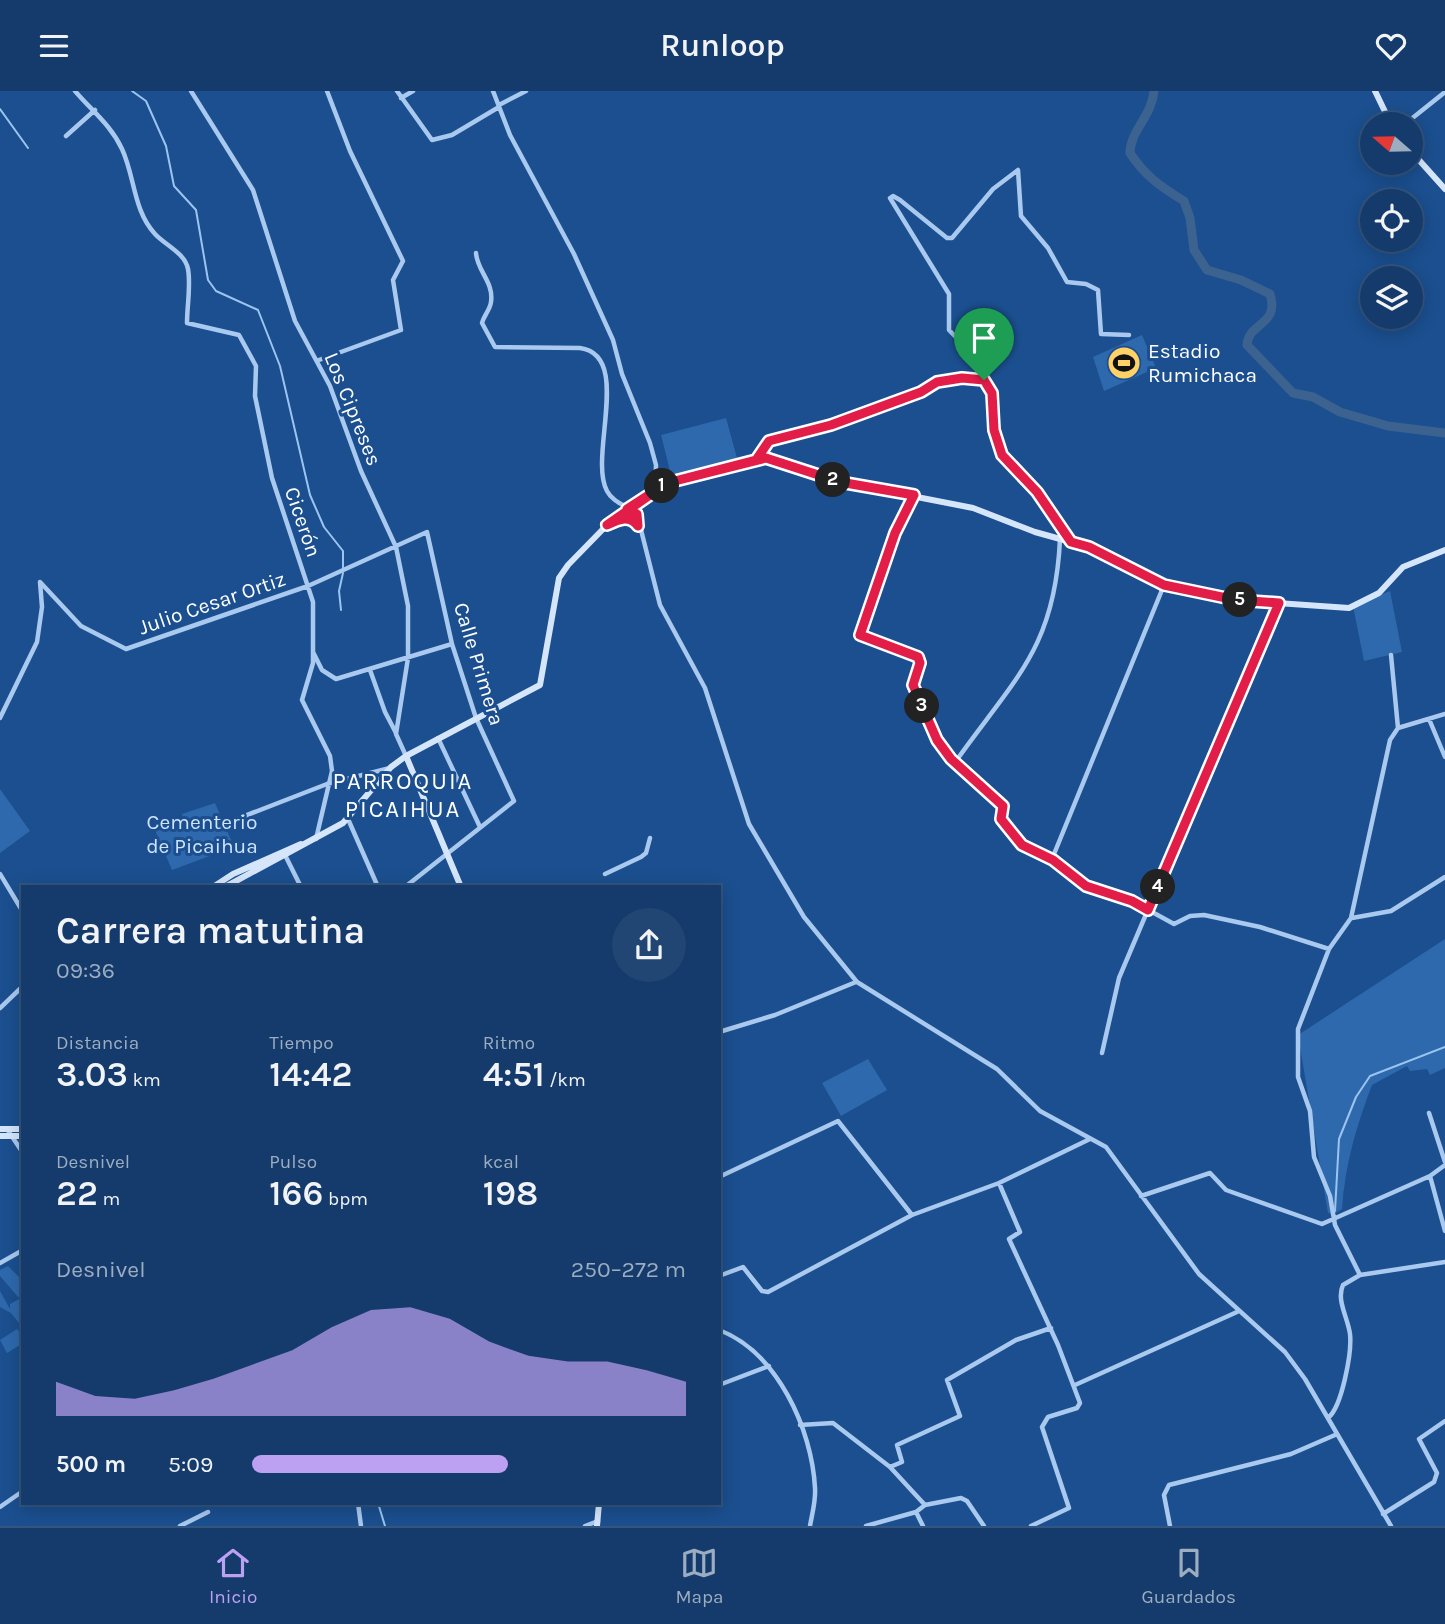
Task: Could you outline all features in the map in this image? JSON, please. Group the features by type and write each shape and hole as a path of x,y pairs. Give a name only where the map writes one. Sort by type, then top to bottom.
{"main road":[{"path":"1375,91 1385,112"},
{"path":"1423,164 1445,189"},
{"path":"229,885 286,857 348,819 391,767 406,756 540,685 562,571 607,525 667,483 766,458 840,482 973,508 1089,547 1164,585 1236,600 1349,608 1379,593 1403,567 1445,550"},
{"path":"406,756 460,885"},
{"path":"216,885 242,869 312,841"},
{"path":"0,1136 6,1132"},
{"path":"598,1524 599,1505"}],"street":[{"path":"66,136 95,110 75,91"},
{"name":"Los Cipreses","path":"191,91 248,180 295,321 319,361 361,471 396,547 408,606 408,658 397,734"},
{"path":"319,361 401,330 393,280 403,261 350,151 327,91"},
{"path":"397,91 432,140 452,135 526,91"},
{"path":"401,97 413,91"},
{"path":"492,91 510,135 574,254 613,339 622,374 650,443 656,465 655,491"},
{"path":"1420,112 1445,92"},
{"name":"Cicerón","path":"95,110 122,149 135,196 149,226 178,253 188,268 187,323 239,335 256,366 255,396 272,478 313,602 311,672 302,700 330,756 332,771 312,841"},
{"path":"1071,542 1037,492 1002,455 994,430 992,393 984,380 978,356 950,330 949,294 890,198 893,196 947,238 952,238 993,189 1018,170 1021,216 1048,248 1067,282 1086,284 1098,290 1101,334 1129,335"},
{"path":"475,253 477,264 489,282 491,294 482,323 490,343 495,347 580,348 593,351 601,359 607,394 602,478 608,494 637,514 660,605 705,688 749,824 804,917 857,982 997,1069 1041,1111 1106,1147 1199,1274 1285,1352 1328,1418 1335,1435 1391,1526"},
{"path":"756,460 769,441 831,425 921,392 937,382 962,378 984,380"},
{"path":"914,495 895,533 860,635 918,657 920,663 914,678 915,690 937,740 956,763 1003,806 1001,819 1022,845 1053,860 1092,889 1132,901 1174,924 1190,916 1204,915 1260,927 1329,949"},
{"path":"607,525 621,519 630,519 638,526"},
{"name":"Calle Primera","path":"396,547 427,532 452,644 476,718 514,801 480,827"},
{"path":"956,763 1022,673 1042,634 1054,597 1060,539"},
{"name":"Julio Cesar Ortiz","path":"0,718 37,642 42,607 40,582 81,626 126,649 309,586 396,547"},
{"path":"1053,860 1164,585"},
{"path":"1102,1052 1119,978 1279,603"},
{"path":"313,652 322,670 336,679 452,644"},
{"path":"1360,1275 1334,1221 1330,1196 1314,1157 1310,1111 1298,1077 1298,1029 1329,949 1351,918 1390,740 1398,728 1391,655"},
{"path":"370,670 385,712 406,756"},
{"path":"1398,728 1445,714"},
{"path":"1429,719 1445,757"},
{"path":"408,885 480,827 438,739"},
{"path":"229,822 327,784 391,767"},
{"path":"348,819 377,885"},
{"path":"605,874 641,857 646,853 650,838"},
{"path":"286,857 301,885"},
{"path":"0,874 21,909"},
{"path":"1351,918 1391,911 1445,877"},
{"path":"721,1031 775,1015 857,982"},
{"path":"0,1008 21,988"},
{"path":"1141,1196 1209,1174 1226,1190 1313,1223 1334,1221 1348,1210 1430,1176 1445,1164 1443,1148 1429,1113"},
{"path":"721,1176 838,1121 912,1215"},
{"path":"6,1132 21,1151"},
{"path":"721,1275 743,1267 762,1291 768,1292 912,1215 999,1183 1090,1139"},
{"path":"1430,1176 1445,1231"},
{"path":"999,1183 1020,1232 1009,1239 1075,1385 1078,1408 1048,1417 1042,1427 1069,1508 1031,1526"},
{"path":"0,1263 21,1251"},
{"path":"1328,1418 1340,1395 1350,1347 1341,1289 1345,1283 1360,1275 1445,1262"},
{"path":"1075,1385 1237,1311"},
{"path":"890,1467 902,1462 896,1447 899,1444 960,1416 947,1380 1016,1340 1051,1328"},
{"path":"721,1331 741,1340 769,1366 782,1383 800,1425 815,1490 810,1526"},
{"path":"721,1384 769,1366"},
{"path":"1383,1514 1434,1482 1437,1473 1419,1439 1445,1422"},
{"path":"800,1425 833,1423 890,1467 925,1505"},
{"path":"1170,1526 1164,1495 1169,1485 1291,1454 1335,1435"},
{"path":"0,1507 21,1492"},
{"path":"866,1526 916,1512 925,1505 961,1497 967,1501 984,1526"},
{"path":"358,1505 362,1526"},
{"path":"180,1526 208,1512"},
{"path":"916,1512 923,1526"},
{"path":"584,1526 598,1524"}],"green space":[{"name":"Estadio Rumichaca","path":"1142,335 1156,368 1104,391 1093,357"},
{"path":"726,418 737,458 671,475 661,435"},
{"path":"1390,591 1402,652 1364,661 1353,606"},
{"path":"0,789 30,831 0,853"},
{"name":"Cementerio de Picaihua","path":"215,803 234,847 172,870 155,830 183,818 182,814"},
{"path":"1445,939 1445,1068 1430,1075 1427,1069 1410,1071 1407,1066 1372,1085 1352,1146 1342,1209 1334,1214 1328,1213 1298,1035"},
{"path":"868,1059 887,1090 841,1116 822,1083"},
{"path":"8,1266 21,1279 21,1295 18,1297 0,1276 0,1270"},
{"path":"0,1291 10,1309 10,1304 21,1298 21,1322 19,1323 11,1313 0,1307"},
{"path":"17,1329 21,1334 21,1344 7,1353 0,1340"}],"waterway":[{"path":"132,91 146,101 166,146 174,186 196,210 208,280 216,291 258,310 280,366 310,495 324,527 343,551 343,568"},
{"path":"1154,91 1149,108 1133,138 1130,153 1154,180 1184,201 1190,218 1194,250 1207,270 1241,280 1270,294 1271,312 1252,332 1247,345 1293,393 1313,397 1340,412 1388,426 1445,433"},
{"path":"0,109 28,148"},
{"path":"341,610 339,591 343,573"},
{"path":"1335,1211 1339,1139 1356,1097 1370,1076 1445,1047"},
{"path":"379,1505 385,1526"}],"place":[{"name":"Estadio Rumichaca","path":"1124,363"}],"district":[{"name":"PARROQUIA PICAIHUA","path":"403,795"}],"route":[{"path":"984,380 962,378 937,382 921,392 831,425 769,441 764,445 756,460 667,483 655,491 627,509 637,514 638,526 630,519 621,519 607,525 627,509 667,483 766,458 816,476 914,495 895,533 859,630 860,635 918,657 920,663 913,685 937,740 951,759 1003,806 1001,819 1022,845 1053,860 1086,886 1132,901 1148,910 1279,603 1236,600 1164,585 1089,547 1071,542 1037,492 1002,455 994,430 992,393 984,380"}]}
